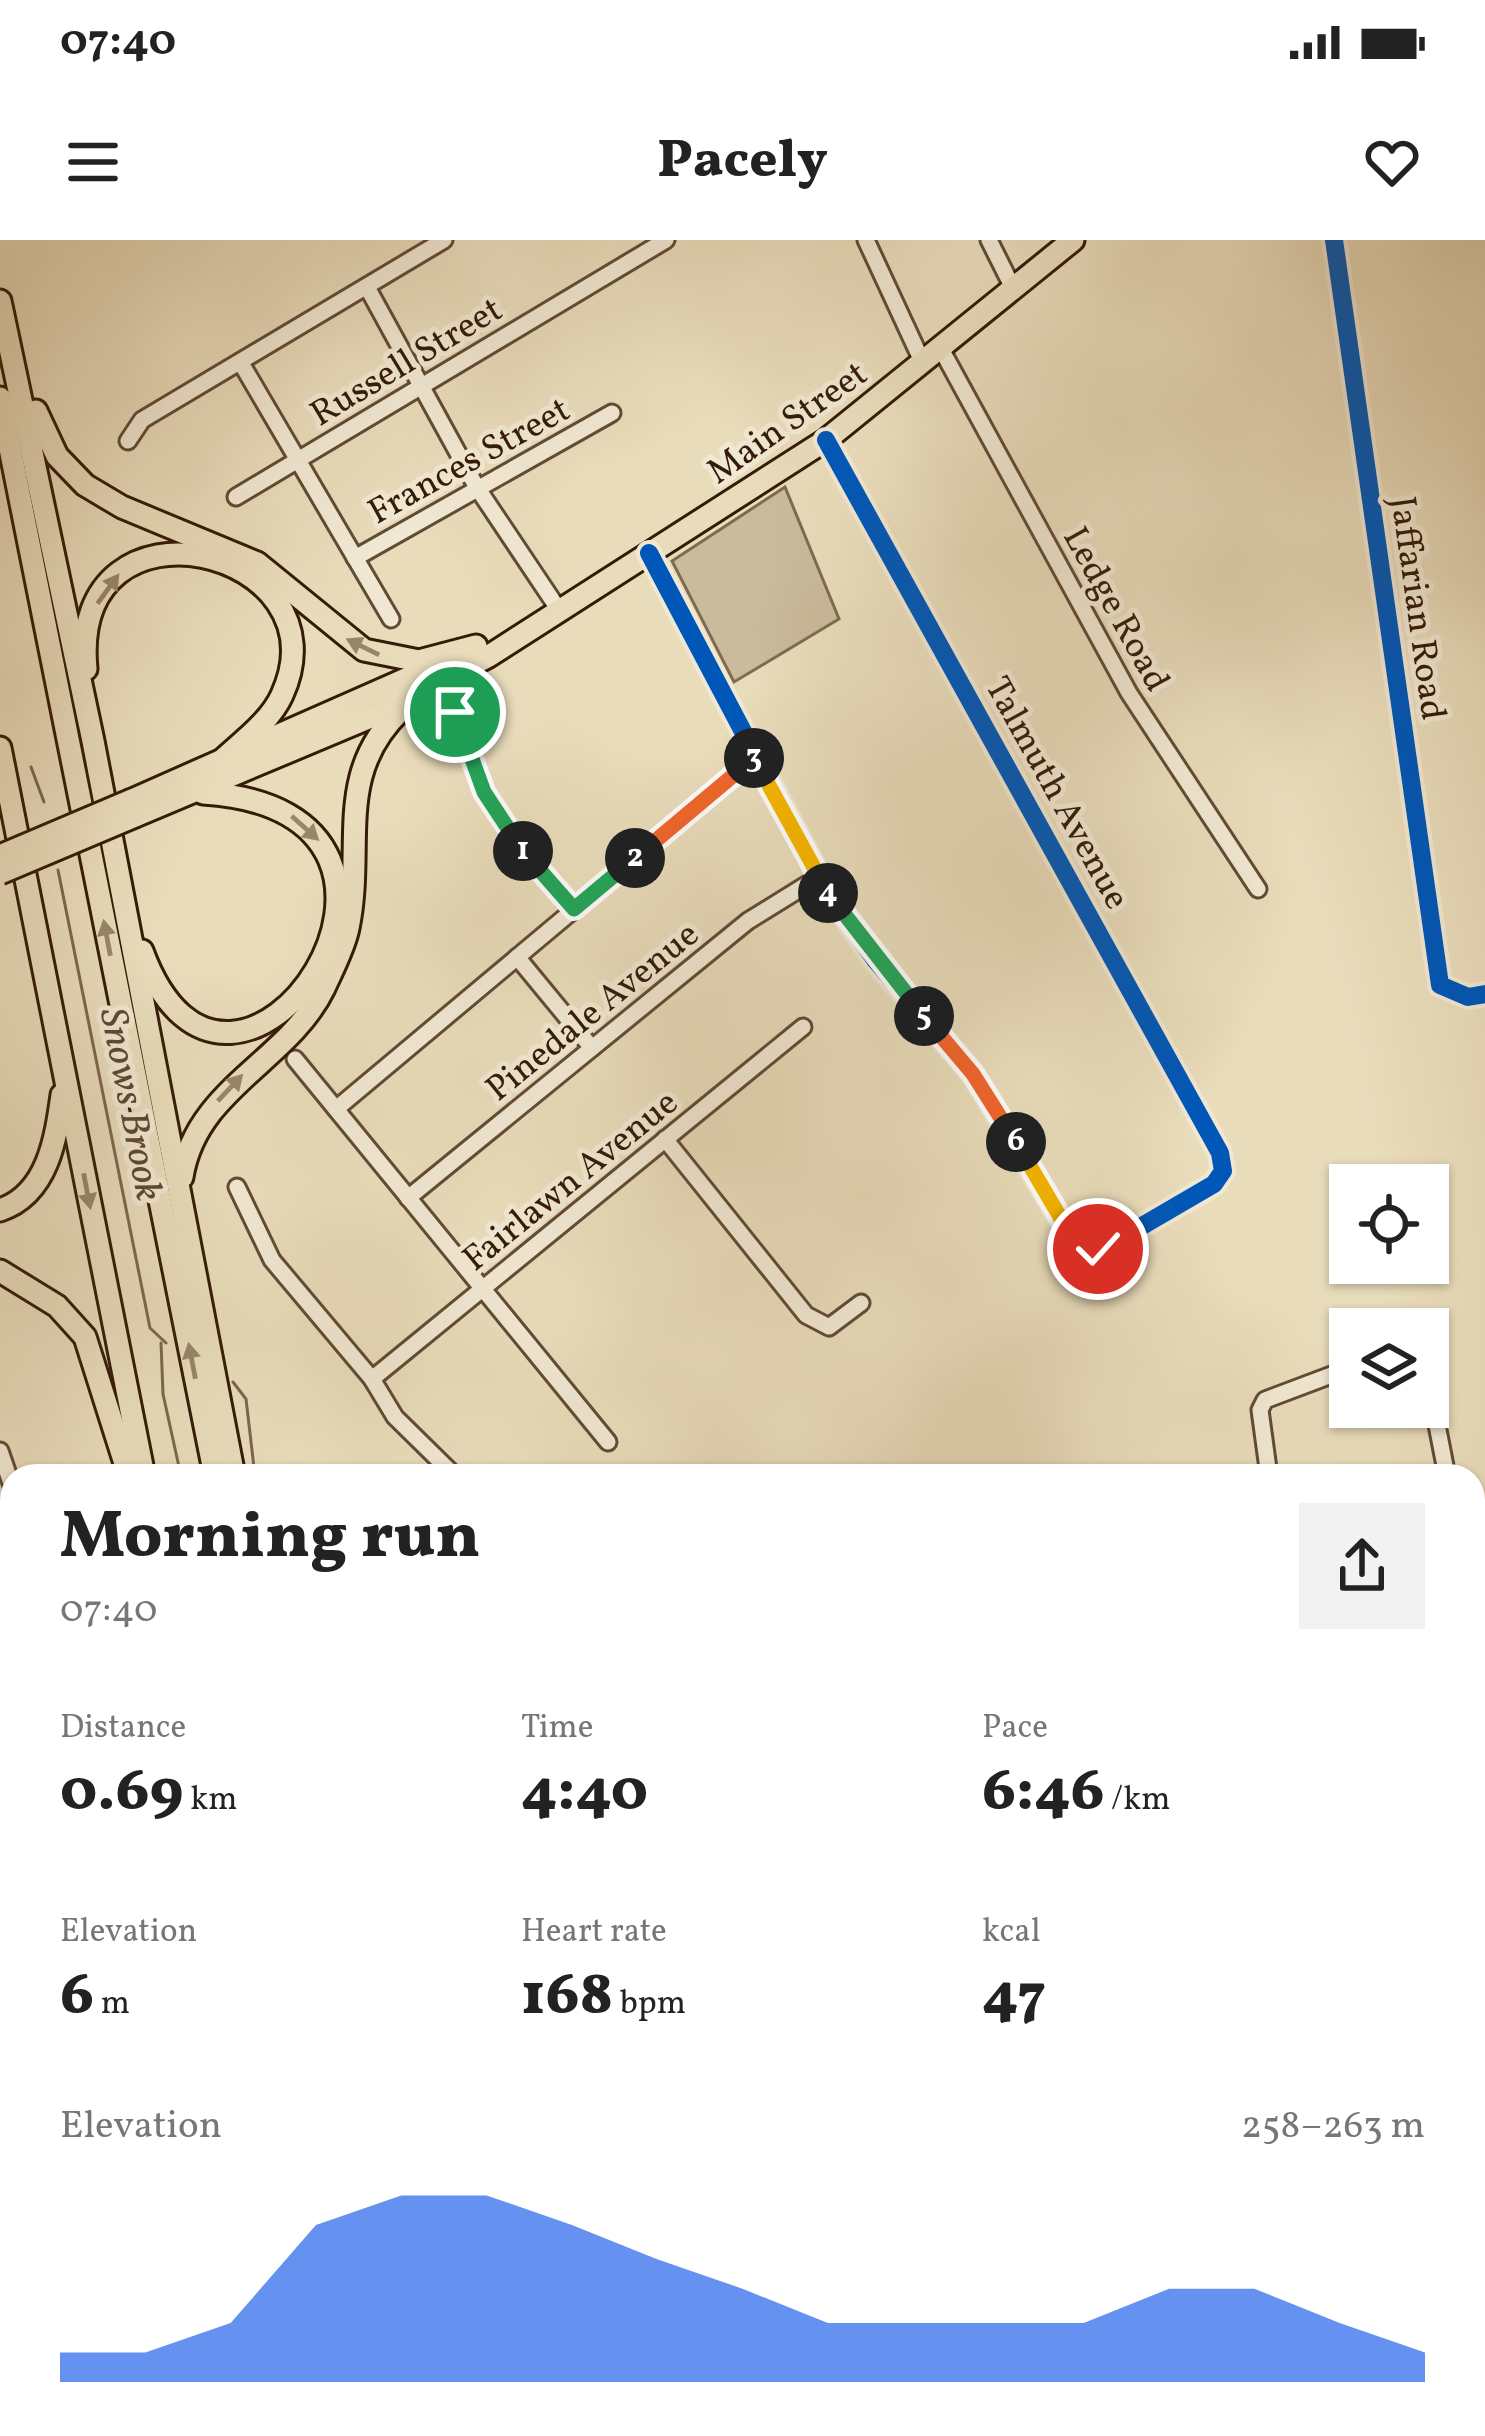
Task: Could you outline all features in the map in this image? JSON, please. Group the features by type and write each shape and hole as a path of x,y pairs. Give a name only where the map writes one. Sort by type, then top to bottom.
{"highway":[{"name":"Main Street","path":"0,856 134,808 197,792 443,682 826,440 1073,240"},
{"path":"0,301 45,437 85,485 122,507 257,562 351,643 376,655 419,661 476,646"},
{"path":"11,337 232,1464"},
{"path":"0,398 212,1464"},
{"path":"93,741 86,660 88,623 99,598 133,562 181,551 209,555 262,584 279,604 290,631 291,665 282,695 219,763"},
{"name":"Main Street","path":"0,873 219,763 476,646 520,632"},
{"path":"180,1190 192,1135 227,1088 321,994 348,931 355,802 363,759 380,730 414,697"},
{"path":"0,748 142,1464"},
{"path":"0,767 8,790"},
{"path":"124,902 150,973 173,1009 191,1023 249,1031 294,1005 309,983 335,914 333,869 325,848 298,818 273,807 230,794 197,792"},
{"path":"0,1210 30,1191 44,1170 64,1076"},
{"path":"0,1271 57,1306 85,1337 125,1464"}],"street":[{"path":"128,441 142,419 444,240"},
{"name":"Russell Street","path":"236,497 666,240"},
{"name":"Ledge Road","path":"866,240 1129,692 1258,889"},
{"path":"989,240 1012,286"},
{"name":"Jaffarian Road","path":"1334,240 1440,985 1468,997 1485,994"},
{"path":"367,287 476,486 559,610"},
{"path":"241,363 391,619"},
{"name":"Frances Street","path":"355,558 612,413"},
{"name":"Talmuth Avenue","path":"819,877 876,961 973,1074 1083,1249 1113,1243 1220,1178 1220,1153 826,440"},
{"path":"650,553 819,877"},
{"path":"443,682 484,792 516,844 574,909"},
{"path":"336,1109 756,757"},
{"name":"Pinedale Avenue","path":"409,1198 748,920 819,877"},
{"path":"517,957 592,1048"},
{"name":"Fairlawn Avenue","path":"372,1378 803,1027"},
{"path":"295,1059 608,1442"},
{"path":"665,1139 800,1309 829,1327 861,1303"},
{"path":"237,1187 272,1260 372,1378 395,1417 443,1464"},
{"path":"1267,1464 1260,1410 1274,1393 1329,1375"},
{"path":"1438,1428 1445,1464"}],"shaded area":[{"path":"785,487 839,619 734,682 672,561"}],"waterway":[{"name":"Snows Brook","path":"31,767 44,802"},
{"name":"Snows Brook","path":"58,870 150,1328 166,1343"},
{"path":"161,1343 163,1394 178,1464"},
{"name":"Snows Brook","path":"233,1382 246,1399 254,1464"}],"cycle path":[{"path":"1334,240 1440,985 1468,997 1485,994"},
{"path":"649,553 827,891 876,961 973,1074 1076,1244 1086,1250 1106,1247 1214,1184 1223,1171 1220,1153 826,440"}],"route":[{"path":"455,712 484,792 516,844 574,909 756,757 827,891 865,946 973,1074 1076,1244 1086,1250 1098,1249"}]}
